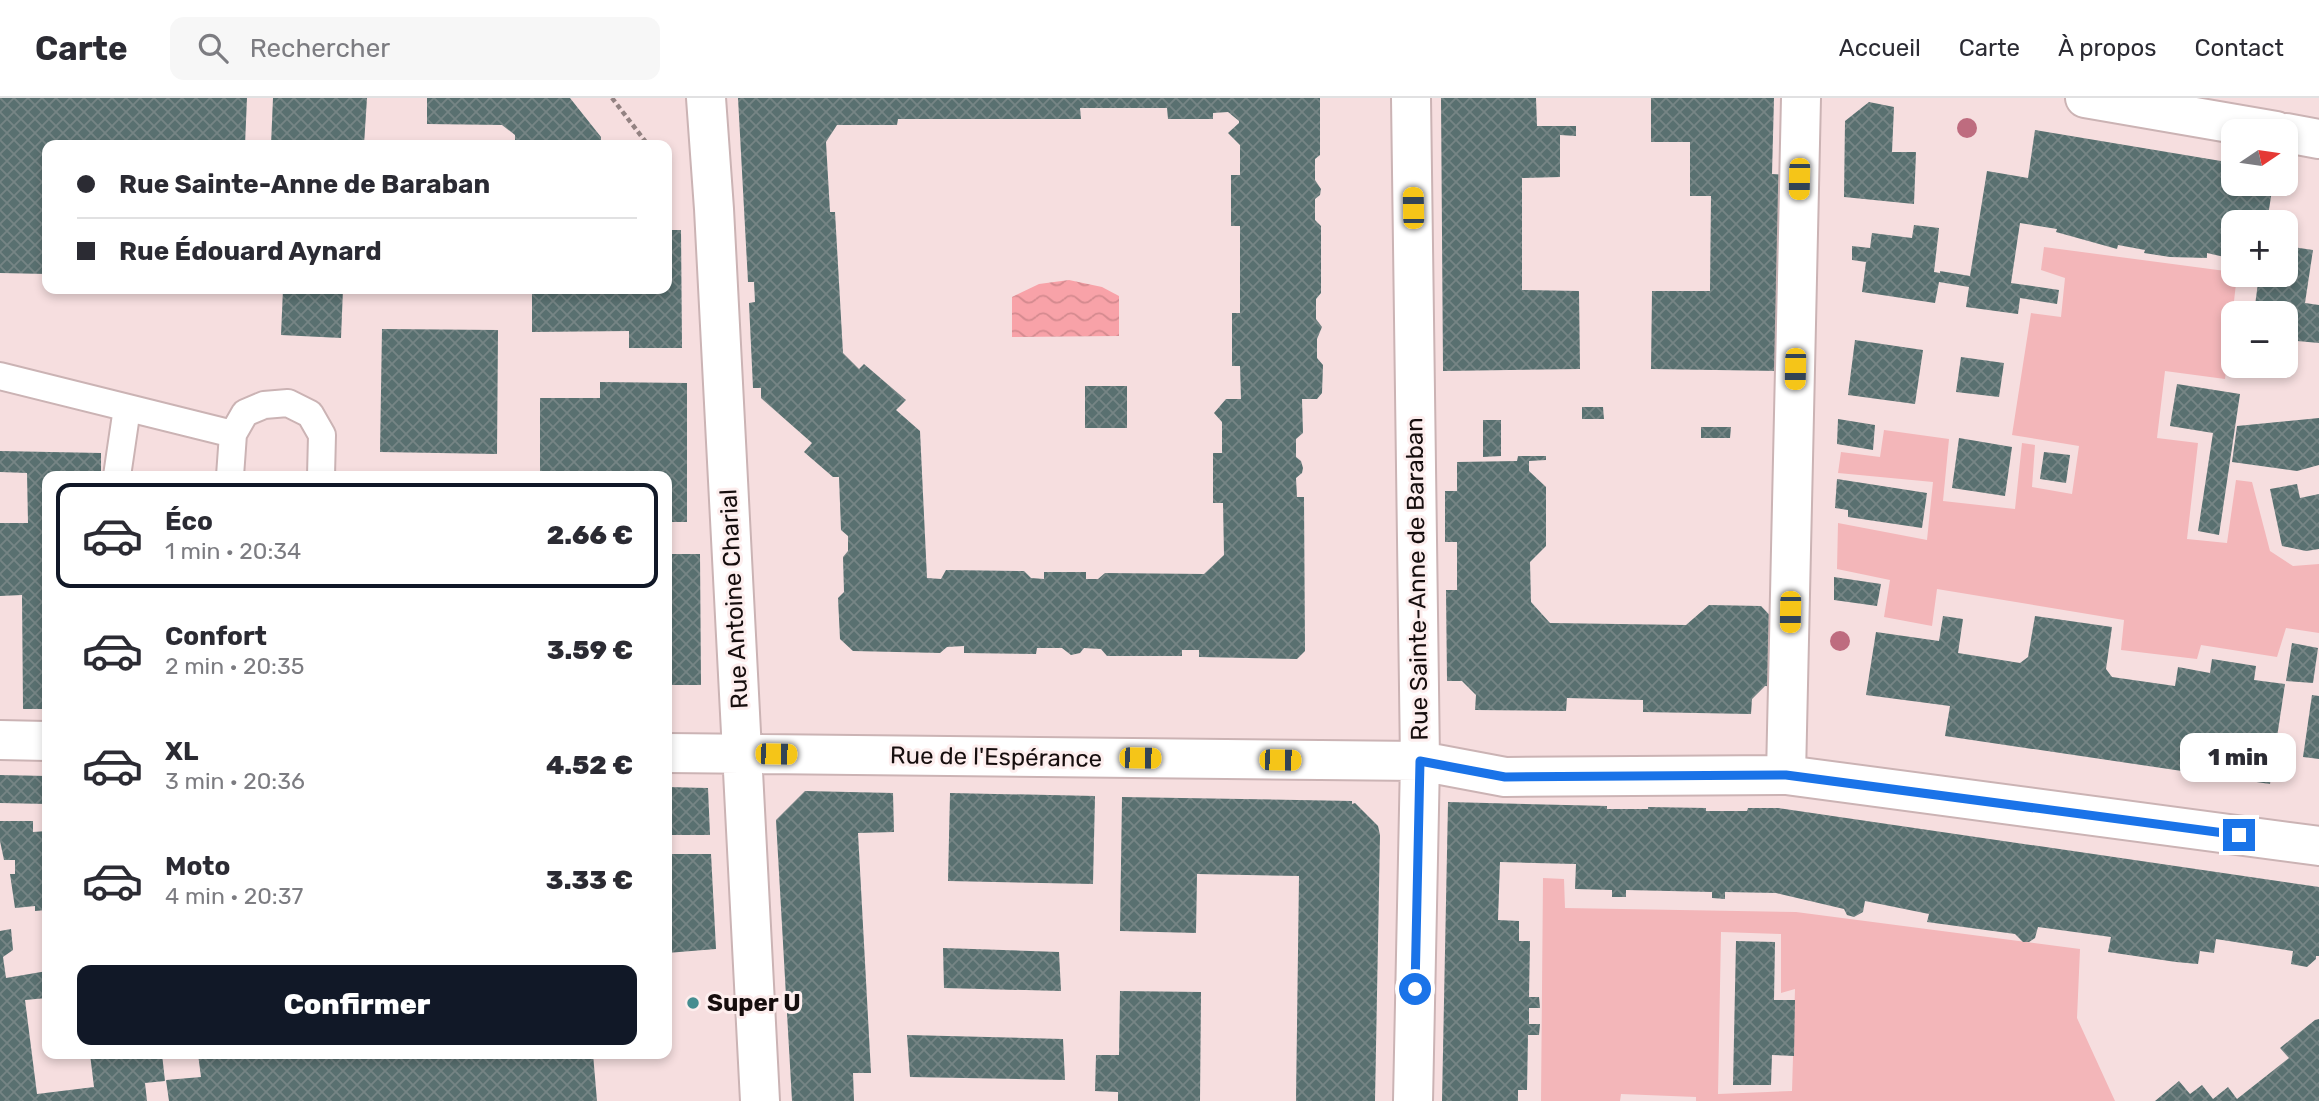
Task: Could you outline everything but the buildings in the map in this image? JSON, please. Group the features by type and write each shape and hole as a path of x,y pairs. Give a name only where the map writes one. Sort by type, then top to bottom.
{"street":[{"name":"Rue Antoine Charial","path":"706,98 760,1101"},
{"name":"Rue Sainte-Anne de Baraban","path":"1411,98 1420,761 1413,1101"},
{"path":"1786,775 1801,98"},
{"path":"2085,98 2221,121"},
{"path":"2298,135 2319,139"},
{"path":"0,740 42,741"},
{"name":"Rue de l'Espérance","path":"672,753 1420,761 1505,777 1786,775 2319,846"}],"lane":[{"path":"0,376 233,434"},
{"path":"230,471 233,434 245,413 264,405 288,403 310,414 322,435 321,471"},
{"path":"118,471 127,408"}],"path":[{"path":"612,98 644,140"},
{"path":"618,105 619,98"}],"shaded area":[{"path":"2044,247 2221,270 2221,287 2236,287 2234,301 2221,301 2221,378 2225,379 2165,371 2157,438 2198,443 2187,539 2227,543 2236,480 2252,482 2270,551 2293,566 2319,564 2319,633 2286,628 2277,657 2201,645 2197,659 2121,650 2124,620 1937,589 1932,626 1884,617 1890,580 1837,569 1838,523 1927,540 1933,482 1838,473 1841,452 1880,457 1884,430 1949,439 1943,501 2015,509 2022,443 2035,445 2032,487 2072,494 2079,446 2012,435 2031,313 2061,317 2065,278 2041,270"},
{"path":"1543,878 1564,879 1565,908 1796,912 2080,949 2077,1018 2115,1101 1696,1101 1696,1097 1621,1094 1620,1101 1541,1101","holes":["1721,932 1781,934 1781,993 1795,989 1792,1091 1718,1094"]}],"water":[{"path":"1069,280 1102,287 1119,296 1119,336 1012,337 1012,297 1039,284"}],"place":[{"name":"Super U","path":"693,1003"}],"route":[{"path":"1415,989 1420,761 1505,777 1786,775 2239,835"}]}
